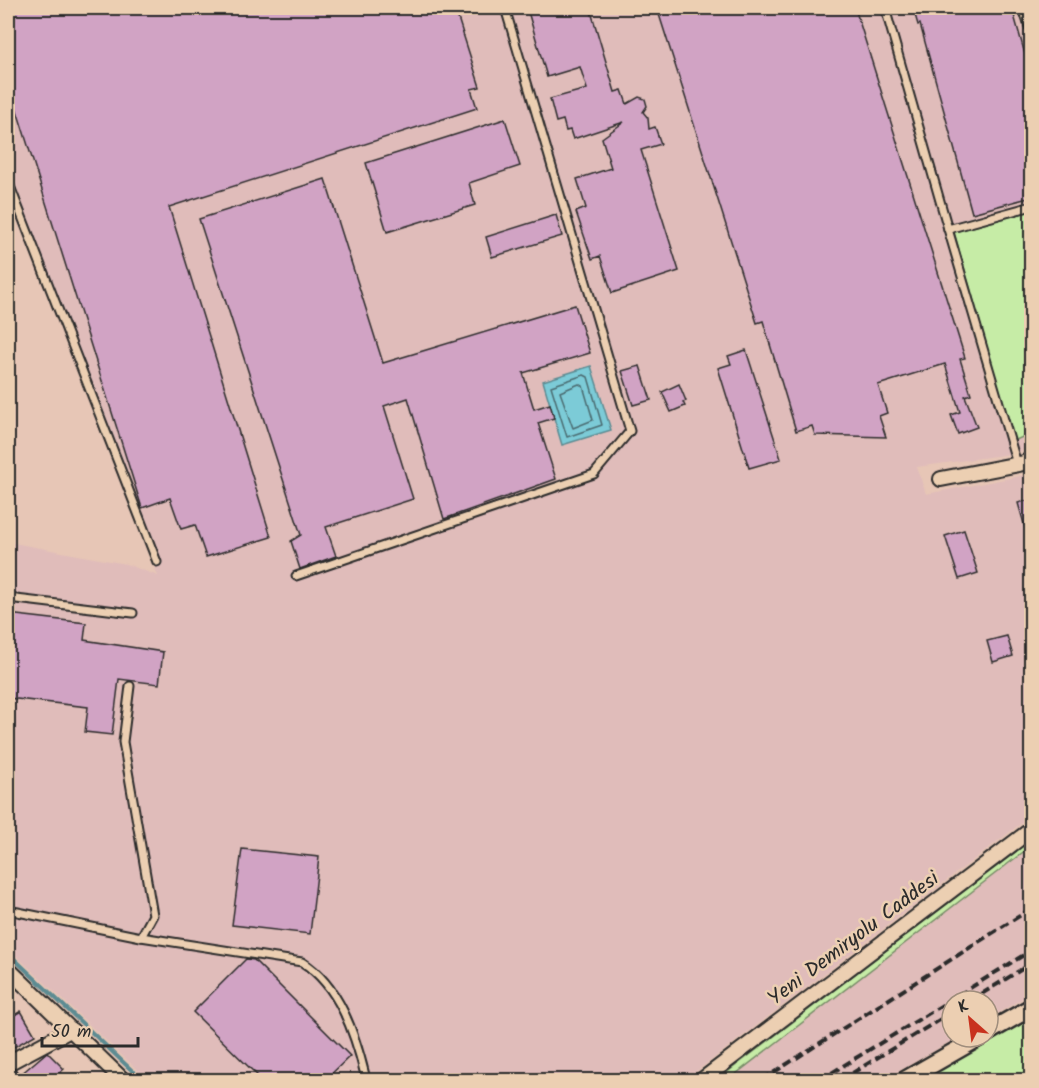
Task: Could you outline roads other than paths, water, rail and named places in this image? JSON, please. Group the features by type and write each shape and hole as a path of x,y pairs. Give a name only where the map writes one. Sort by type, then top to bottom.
{"street":[{"path":"941,479 1032,459"},
{"name":"Yeni Demiryolu Caddesi","path":"702,1080 1032,829"},
{"path":"8,969 123,1080"},
{"path":"1000,1025 1032,1007"},
{"path":"8,1063 70,1030"},
{"path":"904,1080 959,1049"}],"lane":[{"path":"296,576 594,474 630,431 505,8"},
{"path":"885,8 1017,464"},
{"path":"1023,8 1032,36"},
{"path":"8,181 157,562"},
{"path":"948,229 1032,206"},
{"path":"8,598 133,613"},
{"path":"130,686 123,742 153,915 141,937"},
{"path":"8,910 141,937 293,960 311,968 330,988 339,1005 358,1047 365,1075"}],"water":[{"path":"591,366 611,430 562,445 543,381"}],"waterway":[{"path":"8,953 142,1080"}],"railway":[{"path":"762,1080 1032,908"},
{"path":"820,1080 1032,950"},
{"path":"990,989 1032,963"},
{"path":"841,1080 940,1019"}]}
